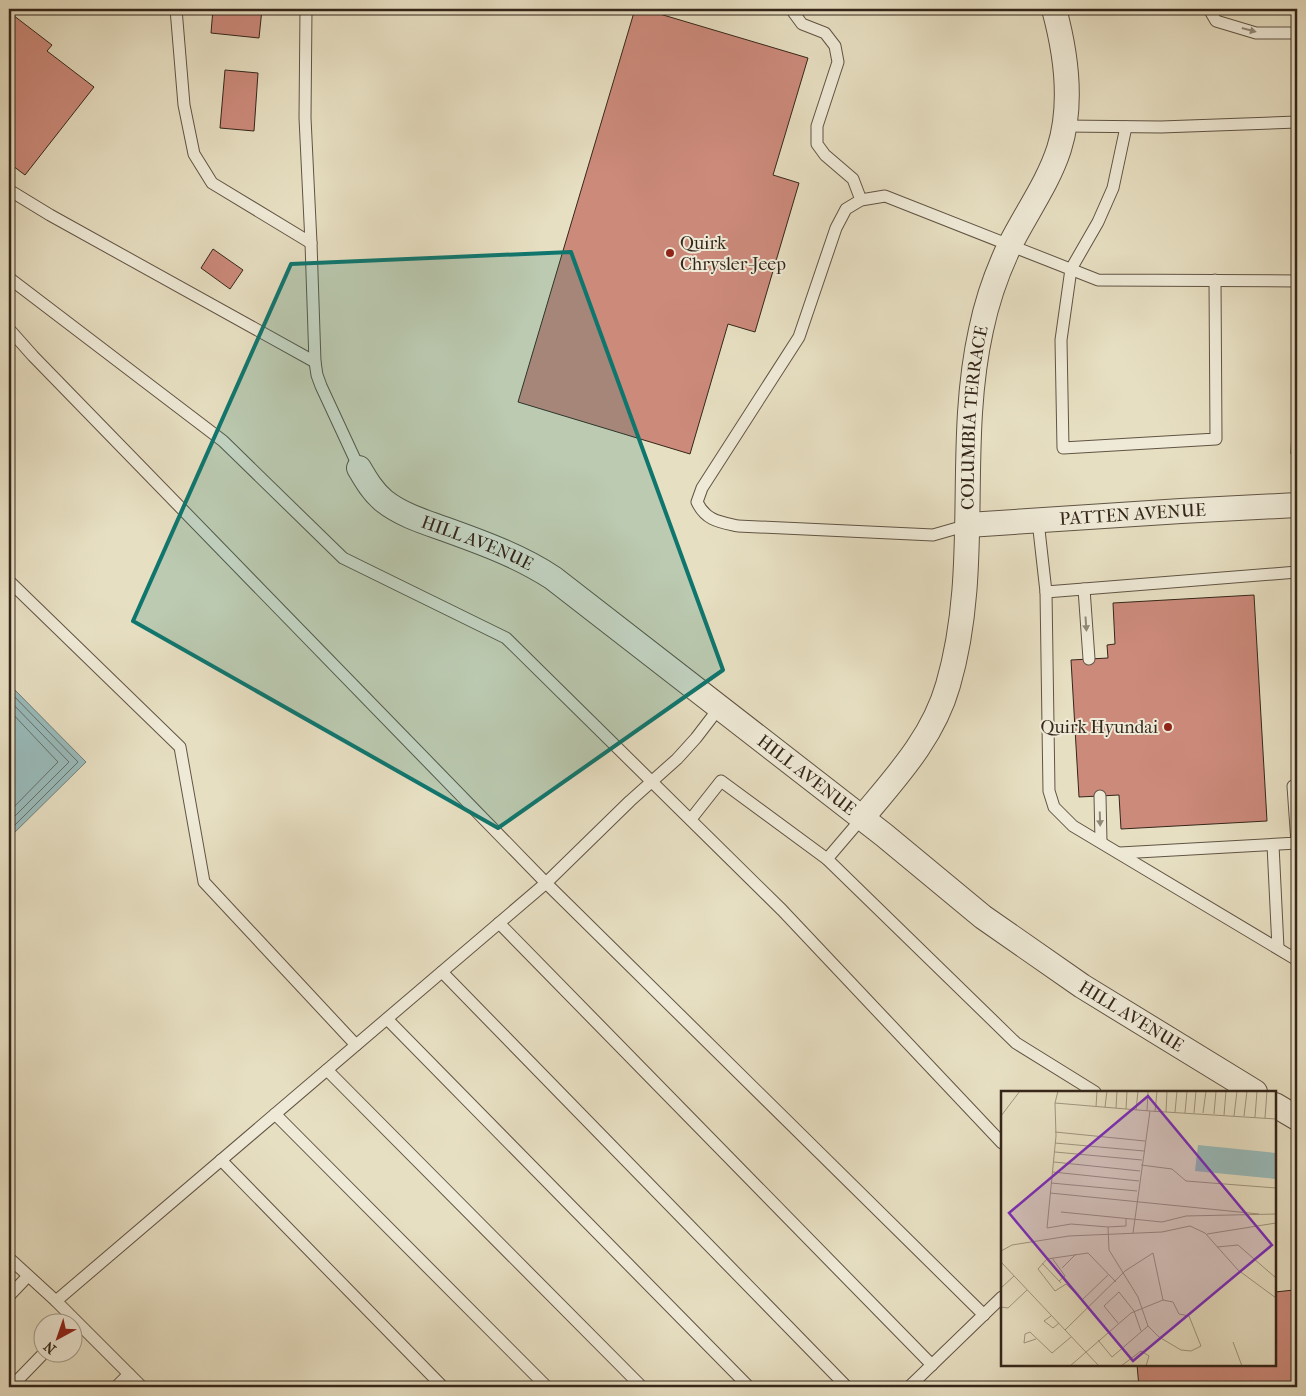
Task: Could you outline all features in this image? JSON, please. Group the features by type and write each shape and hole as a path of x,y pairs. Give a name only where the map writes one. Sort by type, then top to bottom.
{"street":[{"name":"COLUMBIA TERRACE","path":"862,818 898,776 921,745 940,708 957,649 961,628 968,525 969,409 980,332 989,297 1010,246 1053,165 1064,126 1066,75 1054,9"},
{"name":"HILL AVENUE","path":"358,468 370,486 384,501 405,514 503,551 521,559 553,578 862,818 983,917 1082,986 1253,1091"},
{"name":"PATTEN AVENUE","path":"968,525 1297,506"},
{"path":"1276,1106 1297,1118"}],"lane":[{"path":"176,9 184,105 194,154 212,183 312,243"},
{"path":"306,9 305,118 312,243 315,362 321,386 358,468"},
{"path":"791,9 802,24 825,33 836,46 838,62 816,126 816,144 824,155 853,179 861,200"},
{"path":"1209,9 1216,21 1256,32 1297,33"},
{"path":"1064,126 1161,127 1297,122"},
{"path":"1126,127 1113,188 1098,222 1071,269 1061,340 1063,448 1216,439 1216,280"},
{"path":"9,190 50,215 315,362"},
{"path":"968,525 933,535 738,526 715,521 702,512 697,502 702,488 799,337 836,228 846,209 861,200 885,196 1098,280 1297,281"},
{"path":"9,278 223,441 343,558 506,638 782,910 1001,1142"},
{"path":"9,329 546,883 984,1315"},
{"path":"1038,521 1046,592 1049,791 1054,807 1073,826 1297,960"},
{"path":"1046,592 1297,572"},
{"path":"9,581 180,747 204,882 356,1045"},
{"path":"1084,589 1089,659"},
{"path":"56,1301 546,883 687,748 719,708"},
{"path":"691,819 721,781 827,859 1016,1043 1093,1091"},
{"path":"1120,854 1297,843 1293,786 1297,786"},
{"path":"1100,796 1101,842"},
{"path":"827,859 862,818"},
{"path":"1273,845 1278,948"},
{"path":"499,923 932,1366"},
{"path":"442,972 848,1387"},
{"path":"387,1019 749,1387"},
{"path":"327,1070 642,1387"},
{"path":"275,1114 547,1387"},
{"path":"221,1160 443,1387"},
{"path":"9,1258 56,1301 67,1314"},
{"path":"9,1296 28,1276"},
{"path":"910,1387 1001,1298"},
{"path":"82,1330 142,1387"},
{"path":"11,1387 33,1364"},
{"path":"116,1387 129,1374"}],"highlighted area":[{"path":"571,252 723,670 498,828 133,621 291,264"}],"water":[{"path":"9,684 86,762 9,838"}],"building":[{"path":"213,9 262,9 259,38 211,33"},
{"name":"Quirk Chrysler-Jeep","path":"635,9 643,9 808,58 773,175 799,183 755,332 728,324 690,454 518,402"},
{"path":"9,12 52,45 47,51 94,87 25,175 9,163"},
{"path":"225,70 258,73 254,131 220,128"},
{"path":"213,249 243,270 230,289 201,268"},
{"path":"1292,426 1297,426 1297,454 1291,454"},
{"name":"Quirk Hyundai","path":"1254,595 1267,821 1121,829 1119,795 1079,797 1071,660 1108,658 1107,645 1115,644 1113,603"},
{"path":"1294,1290 1297,1333 1297,1387 1139,1387 1137,1366 1276,1366 1276,1292"}],"place":[{"name":"Quirk Chrysler-Jeep","path":"670,253"},
{"name":"Quirk Hyundai","path":"1168,727"}]}
